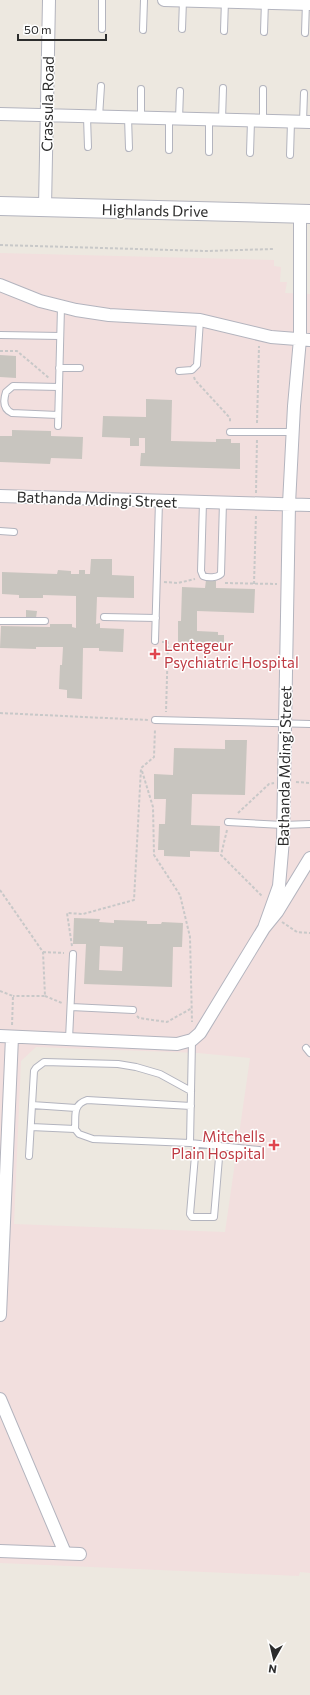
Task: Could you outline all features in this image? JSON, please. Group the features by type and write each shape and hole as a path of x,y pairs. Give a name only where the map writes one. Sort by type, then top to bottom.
{"main road":[{"name":"Highlands Drive","path":"0,206 305,214"}],"street":[{"name":"Crassula Road","path":"45,207 48,116 49,0"},
{"path":"164,0 307,3"},
{"path":"0,114 301,122"},
{"name":"Bathanda Mdingi Street","path":"268,922 279,886 283,825 289,504 293,432 305,340 305,214"},
{"path":"0,285 20,294 60,307 109,315 200,320 271,336 305,340"},
{"name":"Bathanda Mdingi Street","path":"0,496 310,505"},
{"name":"Bathanda Mdingi Street","path":"192,1040 200,1033 268,922 310,858"},
{"path":"0,1315 6,1037 177,1044 192,1040"},
{"path":"0,1400 65,1553"},
{"path":"0,1551 80,1554"}],"lane":[{"path":"102,0 102,29"},
{"path":"143,30 144,0"},
{"path":"182,29 183,0"},
{"path":"224,31 225,1"},
{"path":"264,32 265,1"},
{"path":"305,33 307,3"},
{"path":"88,147 93,117 101,86"},
{"path":"222,120 223,88"},
{"path":"141,89 141,118"},
{"path":"250,153 263,89"},
{"path":"169,150 180,91"},
{"path":"290,155 301,122 304,93"},
{"path":"128,118 129,148"},
{"path":"209,120 210,152"},
{"path":"58,426 60,307"},
{"path":"179,371 192,370 196,368 198,362 200,320"},
{"path":"0,335 60,336"},
{"path":"59,368 80,368"},
{"path":"58,415 12,413 6,409 4,405 6,392 13,386 59,387"},
{"path":"230,432 293,432"},
{"path":"155,641 159,501"},
{"path":"203,502 201,571 205,577 219,576 222,570 223,502"},
{"path":"0,531 14,532"},
{"path":"104,616 156,618"},
{"path":"0,621 45,621"},
{"path":"156,720 310,724"},
{"path":"228,822 283,825 310,824"},
{"path":"69,1039 73,954"},
{"path":"71,1007 133,1010"},
{"path":"192,1040 191,1106 193,1144 190,1214 192,1217 214,1217 220,1146"},
{"path":"29,1156 34,1071 44,1062 118,1064 136,1067 160,1074 191,1091"},
{"path":"191,1106 87,1100 78,1104 76,1108 75,1129 79,1134 93,1139 193,1144 259,1150"},
{"path":"32,1105 76,1108"},
{"path":"31,1127 75,1129"}],"path":[{"path":"0,245 206,251 274,249"},
{"path":"254,584 258,346 271,336"},
{"path":"0,351 17,352 59,387"},
{"path":"192,370 195,380 230,418 230,432"},
{"path":"219,576 221,582 288,584"},
{"path":"157,581 178,583 205,577"},
{"path":"0,713 156,720 166,715 168,642 155,641"},
{"path":"43,952 73,954 67,913 83,914 134,900 141,768 154,757 156,720"},
{"path":"141,768 153,807 154,855 180,895 190,936 192,1040"},
{"path":"310,783 284,781 269,784 228,822 221,855 267,902 268,922 278,919 297,932 310,934"},
{"path":"0,890 43,952 44,996"},
{"path":"0,991 14,996 44,996 71,1007"},
{"path":"6,1037 14,996"},
{"path":"133,1010 139,1018 168,1022 192,1008"}],"shaded area":[{"name":"Lentegeur Psychiatric Hospital","path":"0,253 274,260 274,266 281,267 280,282 287,282 285,293 310,294 310,1573 300,1572 299,1576 0,1563","holes":["36,1047 198,1053 250,1058 225,1232 14,1224 21,1061"]}],"building":[{"path":"0,355 16,356 16,378 0,377"},
{"path":"146,399 172,400 171,441 216,442 216,439 231,439 231,443 240,443 240,469 140,466 141,453 145,453 145,438 139,438 139,446 130,446 130,438 102,437 103,416 146,417"},
{"path":"12,430 51,431 51,436 83,437 82,459 51,458 50,464 0,462 0,436 12,436"},
{"path":"91,559 112,559 112,575 134,576 134,598 97,597 96,624 100,623 100,628 124,629 123,652 99,651 99,648 83,648 82,699 67,698 67,690 59,689 60,665 62,665 63,647 36,647 36,649 0,648 1,626 50,627 50,624 72,624 72,627 76,628 76,596 43,595 43,598 19,598 19,595 2,594 2,572 57,574 58,570 71,571 71,574 79,574 79,570 85,570 85,574 90,574"},
{"path":"206,580 216,581 216,588 255,589 254,613 197,611 197,631 218,632 218,635 224,635 224,643 178,642 178,621 181,621 182,587 205,588"},
{"path":"26,610 37,611 36,618 26,617"},
{"path":"225,740 247,740 245,795 192,794 191,825 220,826 219,852 190,851 190,857 164,856 164,850 158,850 159,824 165,824 166,799 154,799 154,774 173,775 174,748 225,749"},
{"path":"74,918 100,919 99,922 114,923 114,920 147,921 147,924 161,924 162,922 183,923 182,947 173,947 172,987 84,984 86,944 73,944","holes":["100,946 123,947 122,971 99,970"]}],"place":[{"name":"Lentegeur Psychiatric Hospital","path":"155,654"},
{"name":"Mitchells Plain Hospital","path":"274,1145"}]}
